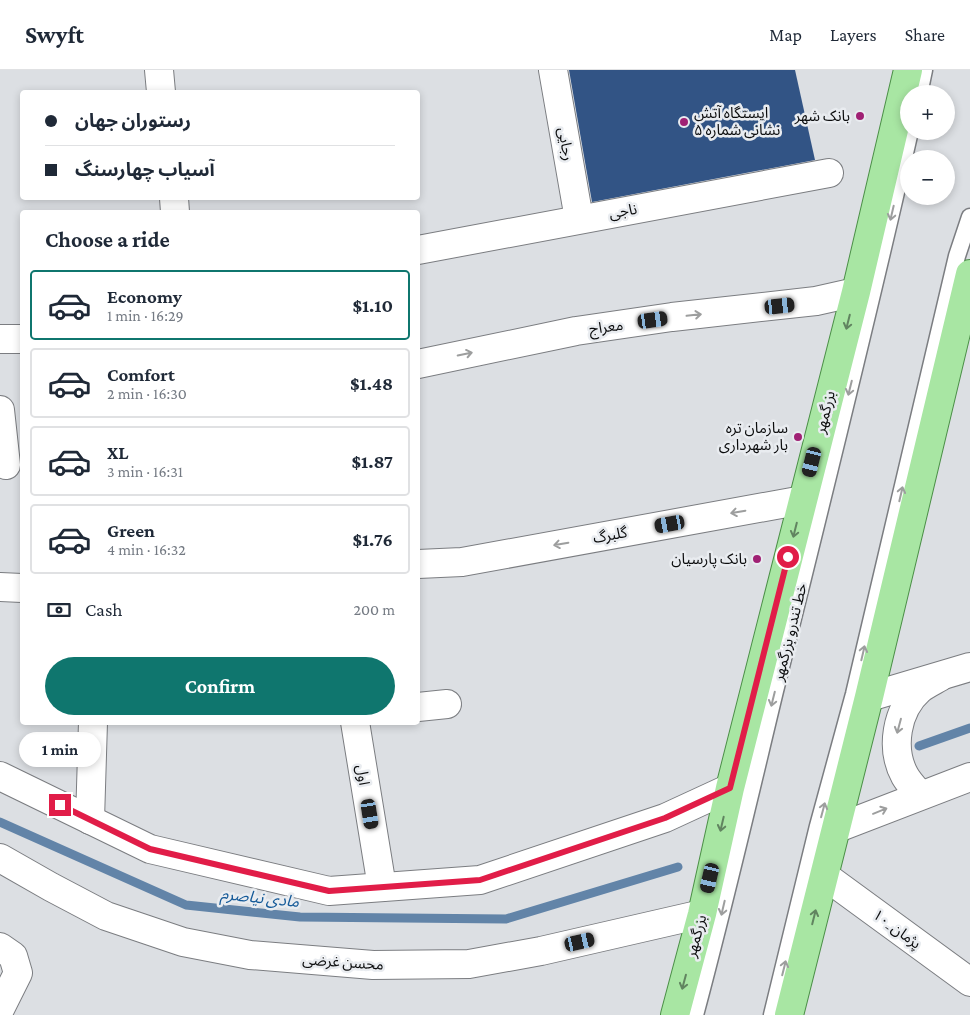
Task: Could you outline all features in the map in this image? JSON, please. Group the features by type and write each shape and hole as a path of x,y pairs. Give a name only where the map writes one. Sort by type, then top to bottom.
{"main road":[{"name":"بزرگمهر","path":"675,1015 702,914 730,788 856,292 908,70"},
{"path":"790,1015 869,697 970,274"}],"street":[{"path":"159,70 161,90"},
{"name":"رجایی","path":"553,70 579,219"},
{"name":"ناجی","path":"420,250 829,173"},
{"name":"معراج","path":"420,364 576,331 672,317 816,302 856,292"},
{"path":"0,339 20,339"},
{"path":"0,410 6,466"},
{"name":"گلبرگ","path":"420,564 462,562 803,500"},
{"path":"0,588 20,588"},
{"path":"869,697 970,667"},
{"path":"920,795 905,776 897,754 897,730 905,708 919,690 940,677"},
{"path":"420,707 447,704"},
{"path":"90,820 93,725"},
{"name":"اول","path":"355,725 382,887"},
{"path":"0,776 150,849 329,891 480,880 665,818 730,788"},
{"path":"835,829 970,776"},
{"name":"محسن غرضی","path":"0,858 106,916 183,942 250,955 373,965 469,964 541,951 702,914"},
{"name":"۱۰_پژمان","path":"825,876 970,982"},
{"path":"0,947 13,956 18,973 0,1009"}],"lane":[{"path":"921,85 924,70"},
{"name":"خط تندرو بزرگمهر","path":"696,1015 722,916 753,780 873,295 908,140"},
{"path":"772,1015 818,826 854,694 956,256 970,217"}],"building":[{"name":"ایستگاه آتش نشانی شماره ۵","path":"569,70 795,70 815,160 592,202"}],"waterway":[{"name":"مادی نیاصرم","path":"919,746 970,728"},
{"name":"مادی نیاصرم","path":"0,822 186,905 300,917 506,919 678,867"}],"place":[{"name":"بانک شهر","path":"860,116"},
{"name":"ایستگاه آتش نشانی شماره ۵","path":"684,122"},
{"name":"سازمان تره بار شهرداری","path":"798,437"},
{"name":"بانک پارسیان","path":"757,559"}],"route":[{"path":"60,805 150,849 329,891 480,880 665,818 730,788 788,557"}]}
